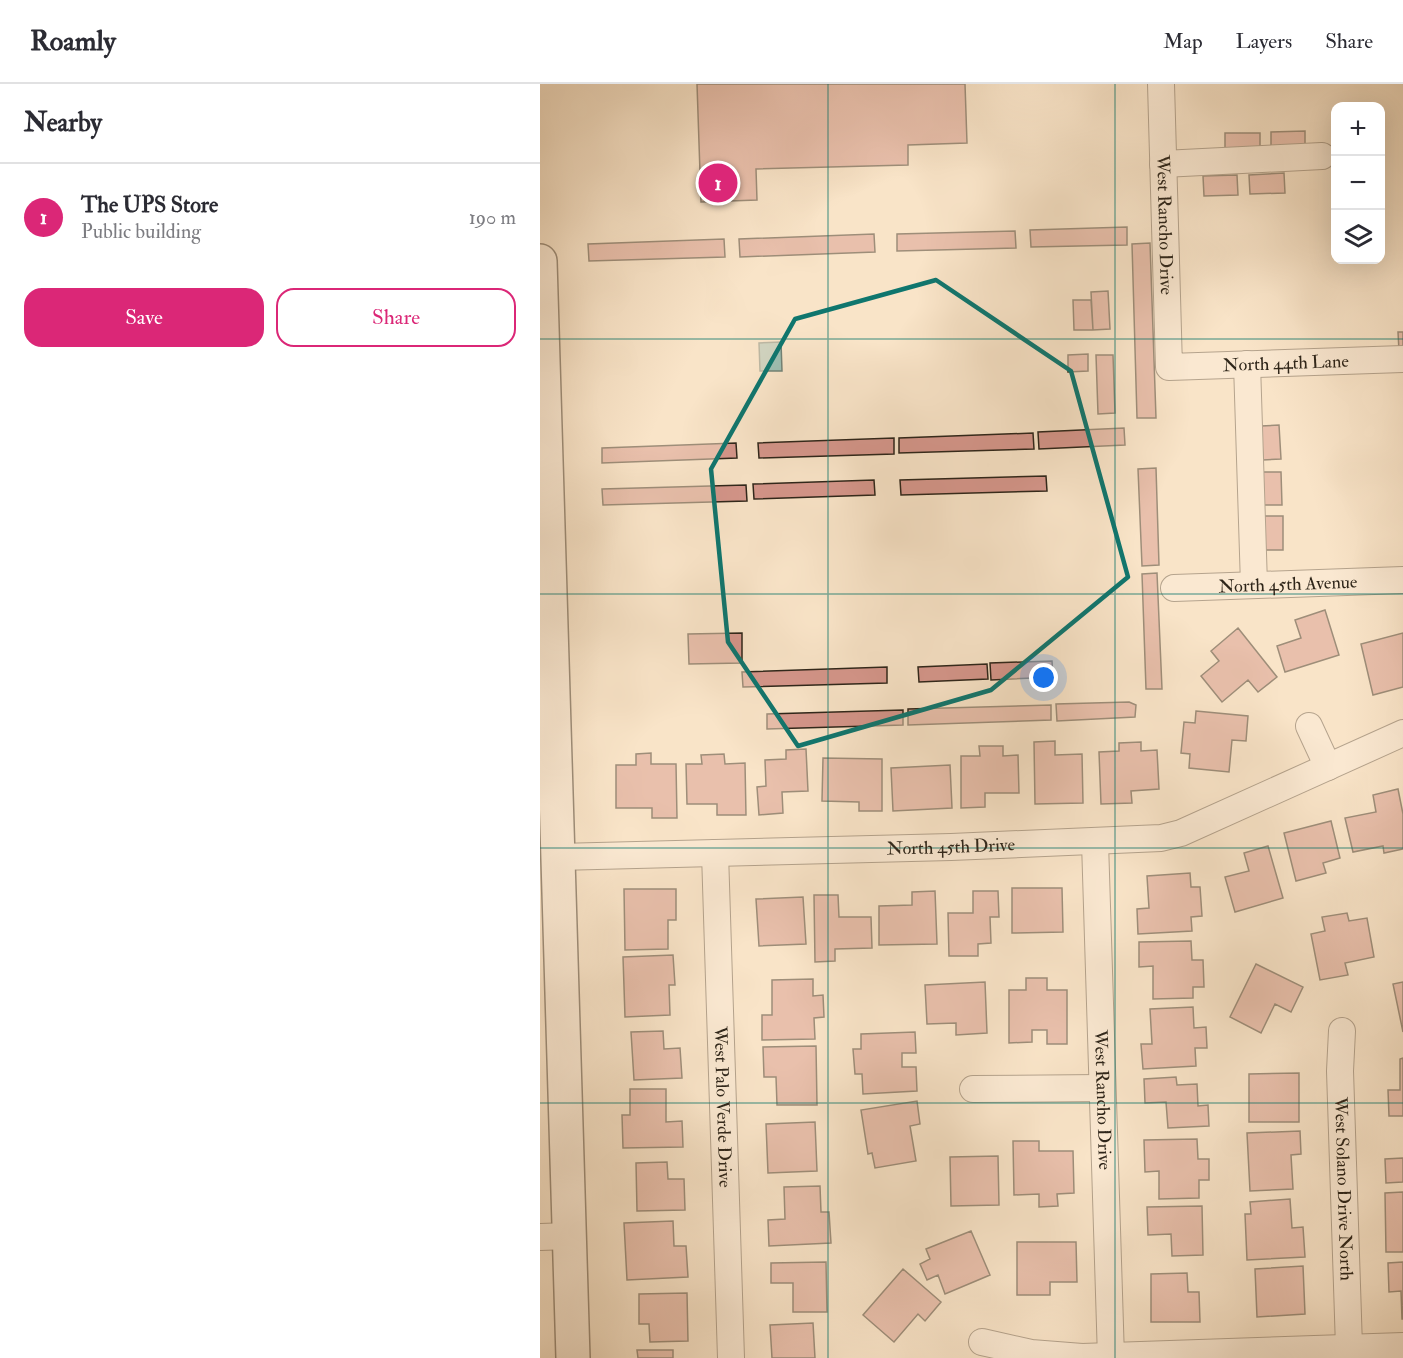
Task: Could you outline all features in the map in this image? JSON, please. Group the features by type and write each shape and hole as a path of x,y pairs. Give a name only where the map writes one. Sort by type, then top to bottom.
{"main road":[{"path":"540,261 547,750 558,857 555,1237 573,1358"}],"street":[{"name":"West Rancho Drive","path":"1161,84 1169,367"},
{"path":"1163,164 1322,156"},
{"name":"North 44th Lane","path":"1169,367 1403,359"},
{"path":"1247,364 1254,585"},
{"name":"North 45th Avenue","path":"1174,588 1403,580"},
{"path":"1309,726 1328,767"},
{"name":"North 45th Drive","path":"558,857 1095,842 1161,838 1181,833 1403,733"},
{"name":"West Rancho Drive","path":"1095,842 1111,1357"},
{"name":"West Palo Verde Drive","path":"715,853 731,1358"},
{"name":"West Solano Drive North","path":"1342,1031 1340,1071 1349,1347"},
{"path":"973,1089 1101,1088"},
{"path":"982,1342 1031,1353 1111,1357 1403,1346"}],"highlighted area":[{"path":"936,280 1071,371 1128,577 991,690 798,746 728,642 711,469 795,319"}],"water":[{"path":"781,342 782,371 760,371 759,343"}],"building":[{"path":"697,84 965,84 967,143 908,145 908,165 756,169 757,200 701,202"},
{"path":"1305,131 1305,149 1271,150 1271,132"},
{"path":"1225,133 1260,133 1260,151 1225,152"},
{"path":"1284,173 1285,193 1250,194 1249,175"},
{"path":"1237,175 1238,195 1204,196 1203,176"},
{"path":"1127,227 1127,245 1031,247 1030,230"},
{"path":"1015,231 1016,248 897,251 897,234"},
{"path":"874,234 875,252 740,257 739,239"},
{"path":"724,239 725,257 589,261 588,244"},
{"path":"1150,243 1156,418 1137,418 1132,244"},
{"path":"1108,291 1110,329 1093,330 1091,292"},
{"path":"1073,300 1091,300 1093,330 1074,330"},
{"path":"1398,332 1403,332 1403,351 1399,351"},
{"path":"1088,354 1088,371 1068,372 1068,355"},
{"path":"1096,355 1113,355 1115,413 1098,414"},
{"path":"1279,425 1281,459 1263,460 1261,426"},
{"path":"1124,428 1125,445 1039,449 1038,432"},
{"path":"1033,433 1034,449 899,453 899,438"},
{"path":"894,438 894,454 759,458 758,443"},
{"path":"736,443 737,458 602,463 602,448"},
{"path":"1156,468 1159,565 1142,566 1138,469"},
{"path":"1263,472 1281,472 1282,505 1264,505"},
{"path":"1046,476 1047,491 901,495 900,480"},
{"path":"874,480 875,495 754,499 753,484"},
{"path":"746,485 747,501 603,505 602,489"},
{"path":"1264,516 1283,516 1283,550 1264,550"},
{"path":"1157,573 1162,689 1146,689 1142,574"},
{"path":"1325,610 1339,655 1285,672 1277,646 1301,638 1295,620"},
{"path":"1238,628 1277,677 1258,692 1248,680 1222,702 1201,676 1219,661 1211,651"},
{"path":"742,633 742,663 689,664 688,634"},
{"path":"1403,633 1403,687 1373,695 1361,644"},
{"path":"1052,661 1053,677 991,680 990,663"},
{"path":"987,664 988,679 919,682 918,667"},
{"path":"887,667 887,683 743,687 742,672"},
{"path":"1129,702 1136,705 1135,717 1057,721 1056,704"},
{"path":"1051,705 1051,720 908,725 908,709"},
{"path":"903,710 903,725 767,729 767,714"},
{"path":"1196,711 1248,716 1246,741 1232,740 1229,772 1189,768 1190,754 1181,753 1184,722 1195,723"},
{"path":"1055,741 1055,755 1082,754 1083,803 1035,804 1034,742"},
{"path":"1141,742 1141,751 1157,750 1159,789 1131,791 1132,803 1101,804 1099,752 1119,751 1119,743"},
{"path":"979,746 1003,746 1003,756 1018,755 1019,793 985,793 985,807 961,808 961,756 980,756"},
{"path":"806,749 808,791 782,792 783,813 759,815 757,787 766,786 765,760 786,759 786,750"},
{"path":"651,753 651,764 676,764 677,818 652,818 652,808 616,808 616,765 636,765 636,754"},
{"path":"724,754 725,764 745,763 746,815 717,815 717,804 687,804 686,764 702,764 701,755"},
{"path":"823,758 882,759 882,811 859,811 859,802 822,801"},
{"path":"950,765 952,808 893,811 891,768"},
{"path":"1398,789 1403,814 1403,849 1384,853 1383,846 1353,852 1345,818 1376,812 1373,795"},
{"path":"1331,821 1340,858 1323,863 1326,873 1296,881 1284,833"},
{"path":"1268,846 1283,898 1235,912 1225,877 1249,871 1244,853"},
{"path":"1190,873 1191,887 1200,887 1202,916 1191,917 1192,931 1138,934 1137,909 1149,908 1147,876"},
{"path":"1012,888 1062,888 1063,932 1012,933"},
{"path":"624,889 676,889 676,920 668,920 668,949 625,950"},
{"path":"935,891 937,944 879,945 879,906 912,905 912,892"},
{"path":"973,891 998,891 999,917 990,917 991,943 978,944 978,956 949,956 948,913 973,913"},
{"path":"814,895 838,895 839,917 871,917 872,948 835,949 835,961 815,962"},
{"path":"803,897 806,944 759,946 756,899"},
{"path":"1347,913 1349,921 1367,918 1374,957 1345,963 1348,975 1320,980 1311,934 1325,931 1322,917"},
{"path":"1191,941 1192,960 1203,960 1204,987 1193,987 1193,998 1153,999 1153,966 1139,967 1139,942"},
{"path":"673,955 675,985 669,985 670,1015 625,1017 623,957"},
{"path":"1256,964 1303,987 1291,1012 1275,1004 1261,1033 1230,1017"},
{"path":"1026,978 1047,978 1047,990 1067,990 1067,1044 1047,1044 1047,1030 1032,1030 1032,1042 1009,1043 1009,990 1026,990"},
{"path":"813,979 813,996 823,995 824,1017 814,1018 815,1039 762,1040 762,1015 772,1015 772,980"},
{"path":"985,982 987,1033 956,1035 956,1023 927,1024 925,985"},
{"path":"1403,982 1403,1032 1393,984"},
{"path":"1193,1007 1194,1028 1206,1027 1207,1048 1195,1048 1196,1066 1143,1069 1141,1044 1152,1044 1150,1009"},
{"path":"663,1031 664,1049 680,1048 682,1078 634,1080 631,1032"},
{"path":"915,1032 916,1053 902,1053 902,1067 916,1067 917,1091 863,1094 862,1074 855,1074 853,1049 861,1049 861,1034"},
{"path":"816,1046 817,1105 777,1105 776,1077 764,1077 763,1047"},
{"path":"1403,1058 1403,1116 1389,1116 1388,1090 1400,1090 1400,1059"},
{"path":"1299,1073 1299,1122 1249,1122 1249,1074"},
{"path":"1176,1077 1177,1085 1197,1084 1198,1106 1208,1105 1209,1126 1168,1128 1166,1102 1145,1103 1144,1079"},
{"path":"630,1089 666,1089 666,1122 682,1121 683,1147 623,1148 622,1115 630,1115"},
{"path":"917,1101 920,1124 910,1126 916,1161 875,1168 872,1153 868,1154 861,1110"},
{"path":"815,1122 817,1171 768,1173 766,1124"},
{"path":"1300,1131 1301,1154 1291,1155 1293,1189 1250,1191 1247,1133"},
{"path":"1197,1139 1198,1159 1209,1159 1209,1180 1199,1180 1199,1198 1159,1199 1159,1171 1145,1172 1144,1140"},
{"path":"1013,1141 1039,1141 1039,1151 1073,1151 1074,1193 1057,1194 1058,1206 1039,1207 1039,1194 1014,1195"},
{"path":"998,1156 999,1205 951,1206 950,1157"},
{"path":"1403,1158 1403,1182 1386,1183 1385,1159"},
{"path":"667,1162 668,1179 684,1179 685,1210 637,1211 636,1163"},
{"path":"820,1186 821,1212 829,1212 831,1243 769,1246 768,1220 785,1219 784,1187"},
{"path":"1403,1192 1403,1252 1386,1252 1385,1193"},
{"path":"1290,1199 1292,1228 1303,1227 1305,1257 1247,1260 1245,1214 1251,1214 1250,1202"},
{"path":"1202,1206 1203,1255 1172,1256 1171,1234 1148,1235 1147,1207"},
{"path":"673,1221 674,1246 686,1246 688,1277 627,1280 624,1223"},
{"path":"971,1231 990,1275 945,1294 938,1275 927,1280 920,1264 930,1259 926,1249"},
{"path":"1017,1242 1076,1242 1077,1282 1050,1282 1050,1295 1017,1295"},
{"path":"826,1262 827,1312 793,1312 793,1283 771,1283 771,1263"},
{"path":"1403,1262 1402,1319 1401,1291 1389,1292 1388,1263"},
{"path":"1303,1266 1305,1314 1257,1317 1255,1269"},
{"path":"903,1269 941,1302 925,1321 918,1314 894,1342 863,1315"},
{"path":"1187,1273 1188,1292 1199,1292 1200,1322 1151,1322 1151,1274"},
{"path":"687,1293 688,1341 650,1342 649,1324 639,1324 639,1294"},
{"path":"813,1323 815,1358 772,1358 770,1325"},
{"path":"637,1350 673,1350 673,1358 638,1358"}],"place":[{"name":"The UPS Store","path":"718,183"}]}
